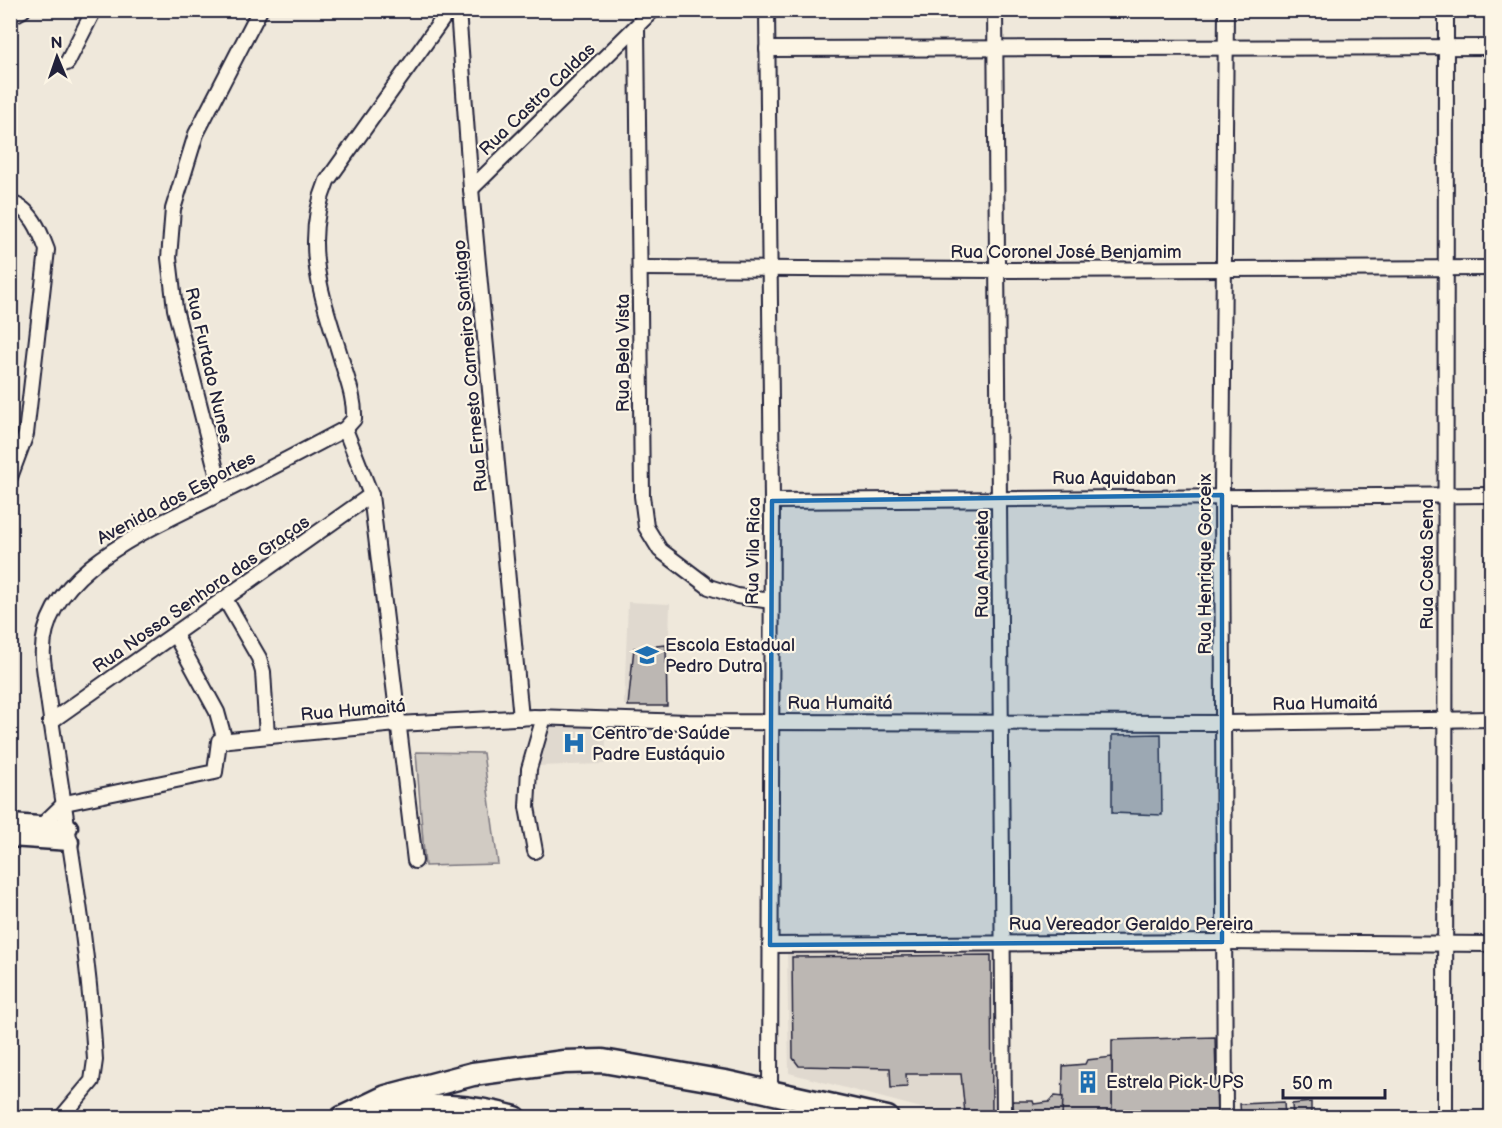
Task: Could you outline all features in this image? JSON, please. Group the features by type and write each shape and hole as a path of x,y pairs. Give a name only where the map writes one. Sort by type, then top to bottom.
{"highway":[{"path":"350,1114 386,1097 472,1074 564,1062 603,1061 770,1092 887,1118"},
{"path":"350,1114 456,1106 477,1108 515,1118"}],"street":[{"path":"10,17 23,10"},
{"path":"67,63 94,10"},
{"name":"Rua Furtado Nunes","path":"222,493 175,309 169,258 173,209 196,134 260,10"},
{"path":"415,861 371,495 345,429 354,419 355,409 313,258 314,226 321,195 327,181 449,10"},
{"name":"Rua Ernesto Carneiro Santiago","path":"458,10 471,189 521,718"},
{"name":"Rua Castro Caldas","path":"471,189 653,10"},
{"name":"Rua Vila Rica","path":"767,10 772,501 770,1092"},
{"name":"Rua Anchieta","path":"995,10 1004,1118"},
{"name":"Rua Henrique Gorceix","path":"1225,1118 1222,942 1225,723 1222,495 1226,10"},
{"name":"Rua Costa Sena","path":"1445,1118 1446,10"},
{"name":"Rua Bela Vista","path":"637,27 642,496 646,526 660,550 709,587 737,596 771,601"},
{"path":"767,49 1491,47"},
{"path":"10,203 21,205 39,230 47,250 27,434 10,477"},
{"name":"Rua Coronel José Benjamim","path":"641,268 997,270 1491,268"},
{"name":"Avenida dos Esportes","path":"61,1118 92,1081 94,1053 70,834 50,722 43,659 44,641 50,620 63,597 92,566 123,543 345,429"},
{"name":"Rua Nossa Senhora das Graças","path":"50,722 371,495"},
{"name":"Rua Aquidaban","path":"772,501 1222,495 1491,495"},
{"path":"225,599 259,658 263,672 267,736"},
{"path":"41,826 65,803 217,770 217,742 225,741 218,712 175,634"},
{"path":"535,851 527,807 529,769 544,717"},
{"name":"Rua Humaitá","path":"225,741 397,724 544,717 688,722 771,720 1225,723 1491,718"},
{"path":"11,823 41,826 70,834"},
{"path":"10,838 70,834"},
{"name":"Rua Vereador Geraldo Pereira","path":"770,945 1222,942 1491,944"}],"highlighted area":[{"path":"1222,495 1222,942 770,945 772,501"}],"shaded area":[{"name":"Escola Estadual Pedro Dutra","path":"628,602 670,604 667,706 624,705"},
{"name":"Centro de Saúde Padre Eustáquio","path":"548,722 607,722 605,764 536,766"},
{"path":"416,752 483,753 498,864 425,866"},
{"path":"994,947 1003,1117 955,1117 789,1073 787,948"}],"building":[{"name":"Escola Estadual Pedro Dutra","path":"666,645 667,706 628,706 634,648"},
{"path":"1161,734 1162,815 1112,813 1112,735"},
{"path":"991,955 992,1118 965,1113 961,1074 906,1074 907,1087 891,1088 890,1068 799,1066 793,1058 792,957"},
{"path":"1215,1037 1217,1118 1112,1118 1112,1040"},
{"name":"Estrela Pick-UPS","path":"1112,1057 1112,1118 1062,1118 1063,1066 1085,1064 1087,1060"},
{"path":"1055,1096 1063,1097 1062,1118 1014,1118 1013,1101 1033,1101 1034,1104 1049,1102"},
{"path":"1284,1102 1285,1118 1241,1118 1240,1104"},
{"path":"1311,1102 1311,1118 1293,1118 1292,1104"}],"place":[{"name":"Escola Estadual Pedro Dutra","path":"647,655"},
{"name":"Centro de Saúde Padre Eustáquio","path":"574,743"},
{"name":"Estrela Pick-UPS","path":"1088,1082"}]}
